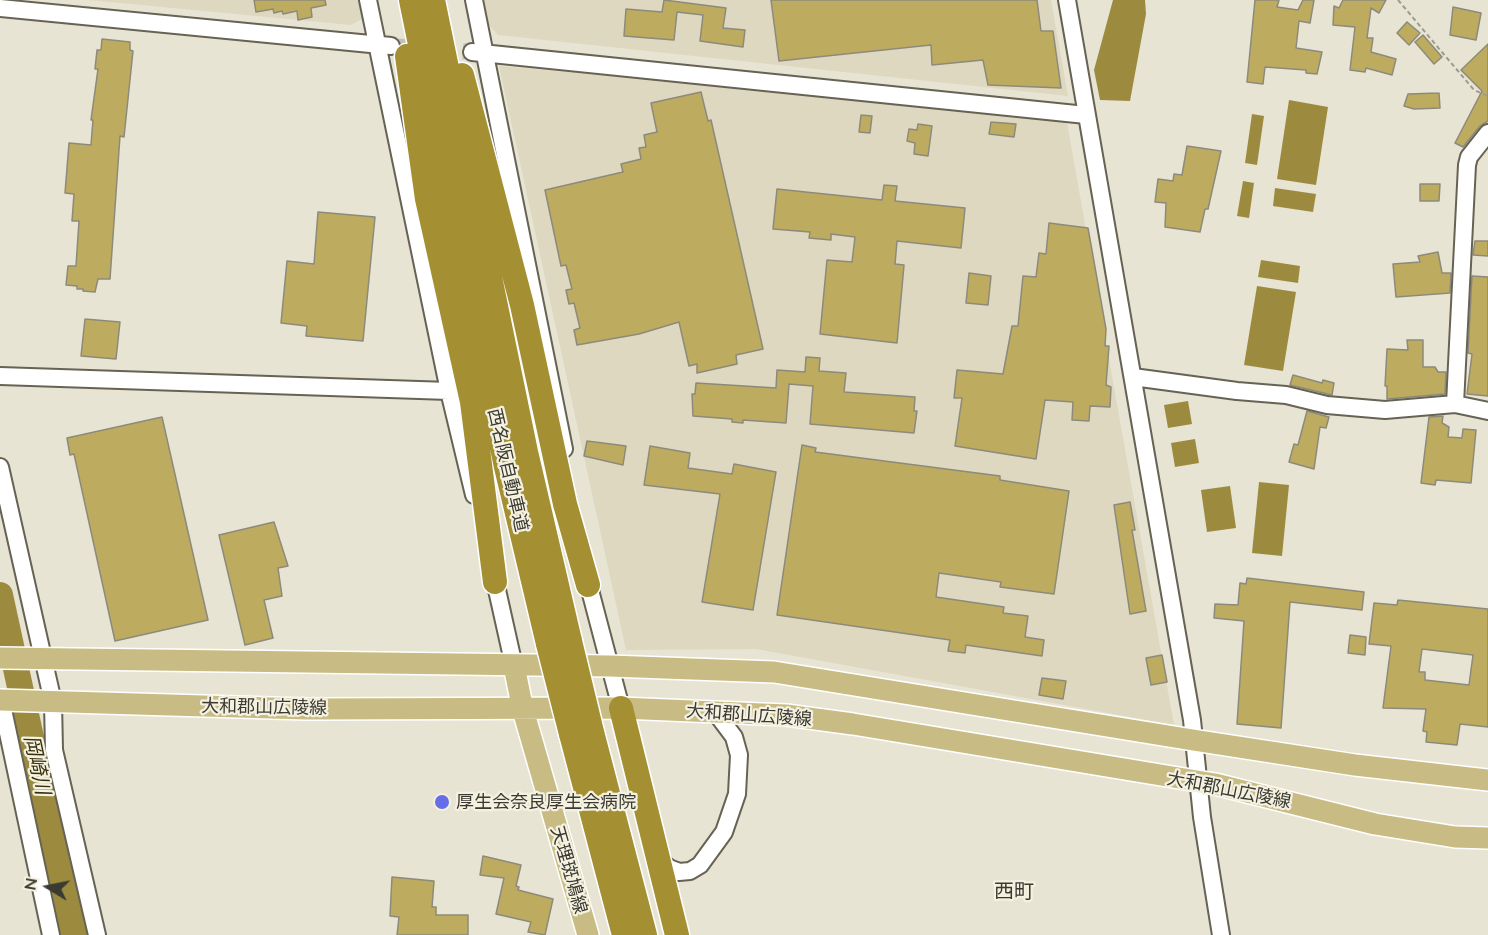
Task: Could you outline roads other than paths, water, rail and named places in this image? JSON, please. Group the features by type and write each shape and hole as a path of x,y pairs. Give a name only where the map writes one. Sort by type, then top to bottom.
{"highway":[{"path":"399,0 427,199 472,402 495,582"},
{"name":"西名阪自動車道","path":"411,0 506,467 559,642 582,733 645,935"},
{"name":"西名阪自動車道","path":"433,0 509,373 559,642"},
{"path":"442,0 502,225 565,504 588,585"},
{"path":"621,708 677,935"},
{"name":"西名阪自動車道","path":"582,733 595,835 624,935"},
{"path":"595,835 616,935"}],"main road":[{"path":"0,658 610,666 774,672 1355,765 1488,780"},
{"name":"天理斑鳩線","path":"514,666 522,710 588,935"},
{"name":"大和郡山広陵線","path":"3,700 306,709 621,708 786,716 853,724 1198,782 1375,824 1455,837 1488,838"}],"street":[{"path":"368,0 383,45 449,391 514,666"},
{"path":"474,0 478,52 558,414 588,585 621,708"},
{"path":"1067,0 1192,720 1198,782 1221,935"},
{"path":"0,8 383,45"},
{"path":"478,52 1086,115"},
{"path":"1455,404 1467,165 1469,157 1488,133"},
{"path":"0,376 449,391"},
{"path":"1133,377 1237,392 1286,395 1327,405 1385,410 1455,404 1488,411"},
{"path":"0,467 49,702 54,750 97,935"},
{"path":"3,700 51,935"},
{"path":"658,859 669,868 679,872 690,871 700,865 724,832 737,794 739,755 734,737 716,713"}],"waterway":[{"name":"岡崎川","path":"0,595 74,935"}],"tunnel":[{"path":"391,46 472,52"}],"place":[{"name":"厚生会奈良厚生会病院","path":"442,802"}],"district":[{"name":"西町","path":"1014,892"}]}
